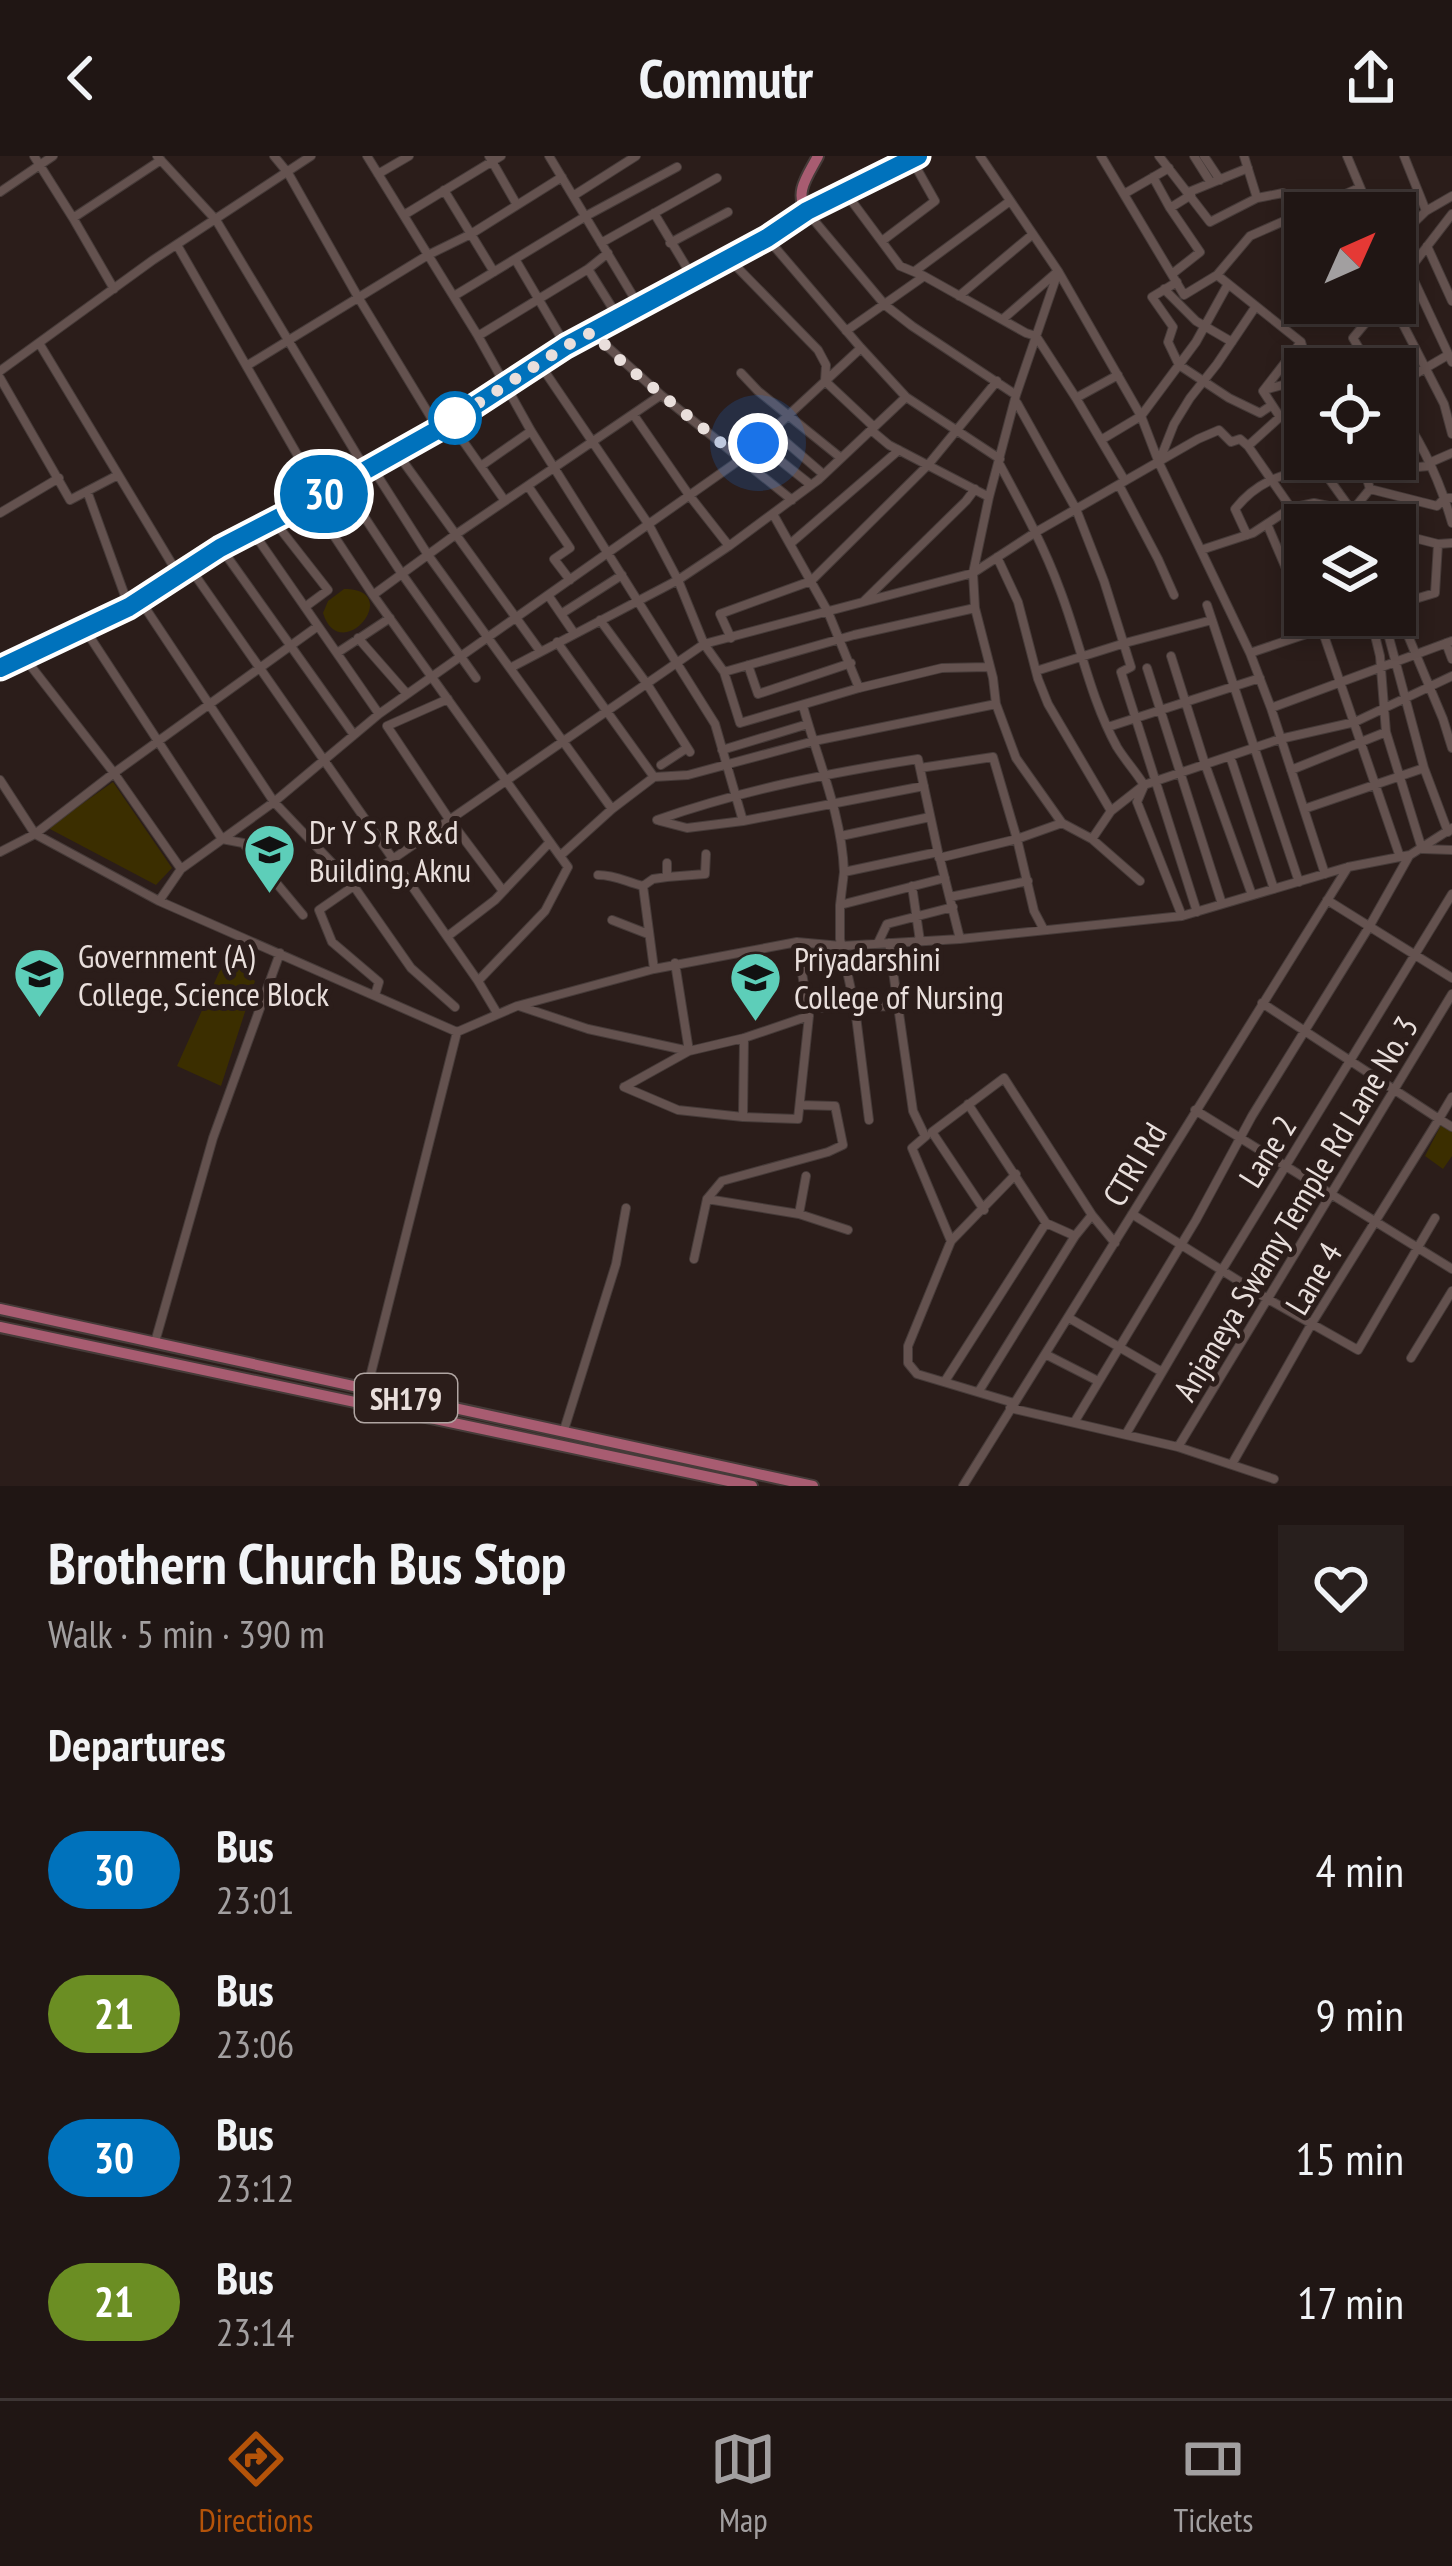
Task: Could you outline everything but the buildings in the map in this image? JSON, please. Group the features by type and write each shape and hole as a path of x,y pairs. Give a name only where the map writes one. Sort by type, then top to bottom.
{"main road":[{"path":"807,211 800,194 818,156"},
{"path":"0,668 135,603 220,548 444,425 566,346 767,238 807,211 914,157"},
{"name":"SH179","path":"0,1309 813,1486"},
{"name":"SH179","path":"0,1328 752,1486"}],"street":[{"path":"0,192 37,160 53,156"},
{"path":"274,156 358,297 444,425 505,501"},
{"path":"118,475 70,500 0,375 114,289 311,156"},
{"path":"368,156 531,431 715,724 743,821"},
{"path":"378,174 410,156"},
{"path":"549,156 639,306"},
{"path":"573,196 636,156"},
{"path":"980,156 1058,271 1141,416 1250,653 1325,874"},
{"path":"1101,156 1184,295 1217,275 1250,236 1284,222"},
{"path":"1159,156 1210,222 1257,198 1284,195"},
{"path":"1195,156 1215,181"},
{"path":"1204,156 1215,181"},
{"path":"1244,156 1257,198"},
{"path":"1347,156 1361,192"},
{"path":"1404,156 1426,211"},
{"path":"882,241 935,201 914,157"},
{"path":"73,218 159,158 216,220 369,468 612,809"},
{"path":"404,215 494,158 518,205"},
{"path":"37,160 114,289"},
{"path":"454,296 677,167"},
{"path":"1124,194 1169,168"},
{"path":"1170,208 1248,168"},
{"path":"248,365 562,177"},
{"path":"1153,177 1200,252 1152,297 1173,327 1168,342 1179,365 1260,413 1273,405"},
{"path":"601,243 717,178"},
{"path":"1350,192 1359,188"},
{"path":"444,190 494,272"},
{"path":"845,192 900,266 1036,336 1101,440 1174,596"},
{"path":"1416,221 1452,196"},
{"path":"846,332 1010,201"},
{"path":"807,211 885,305 1016,398 1076,509 1125,643 1131,667 1121,672 1149,783 1197,912"},
{"path":"670,243 728,212"},
{"path":"655,213 693,278"},
{"path":"1416,261 1452,214"},
{"path":"959,296 1033,234"},
{"path":"767,238 906,397 1000,461 1062,594 1081,658 1118,749 1149,783"},
{"path":"177,245 373,595 568,867 545,911 478,981"},
{"path":"1427,246 1452,301"},
{"path":"478,336 609,253"},
{"path":"514,259 566,346"},
{"path":"729,259 818,350 826,365 825,381 873,429 899,450 988,497"},
{"path":"588,269 618,317"},
{"path":"1003,319 1058,271"},
{"path":"1058,271 988,497 974,573 975,608 996,704 1016,758 1061,824 1092,838 1140,881"},
{"path":"1217,275 1303,348"},
{"path":"1101,440 1141,416 1205,326 1228,284"},
{"path":"1416,285 1450,359 1416,373"},
{"path":"1164,290 1205,326 1232,342"},
{"path":"1159,463 1174,424 1256,306"},
{"path":"1402,324 1444,404 1452,434"},
{"path":"592,332 792,500"},
{"path":"1263,391 1301,342"},
{"path":"39,343 118,475 183,570 325,758 497,1013"},
{"path":"158,901 181,869 274,802 379,714 741,459 860,348"},
{"path":"539,363 649,525 704,644 724,672 740,723 942,668 989,667"},
{"path":"741,373 841,458"},
{"path":"1076,398 1118,375"},
{"path":"730,638 720,614 811,581 928,465 997,381"},
{"path":"1263,391 1284,386"},
{"path":"1248,446 1280,417 1263,391"},
{"path":"373,595 662,395"},
{"path":"510,668 678,580 729,546 812,484 906,397"},
{"path":"633,414 729,546"},
{"path":"772,430 823,474"},
{"path":"375,995 379,982 332,942 319,910 704,644 974,573 1036,532 1219,430 1231,442 1240,439 1248,446 1289,504"},
{"path":"481,466 531,431"},
{"path":"1416,439 1449,498 1452,523"},
{"path":"758,443 812,484"},
{"path":"790,544 899,450"},
{"path":"396,452 540,651"},
{"path":"1416,466 1452,453"},
{"path":"1247,535 1234,509 1249,492 1273,478 1319,465 1347,504"},
{"path":"0,513 59,478"},
{"path":"1367,480 1370,490"},
{"path":"342,483 476,678"},
{"path":"528,486 570,548 554,559 571,580"},
{"path":"863,602 975,489"},
{"path":"1370,490 1437,506 1449,498"},
{"path":"1358,504 1370,490"},
{"path":"87,491 135,603 274,802 353,886 411,968 455,1007"},
{"path":"1202,550 1247,535 1284,513"},
{"path":"773,514 828,612 860,688"},
{"path":"274,521 328,590 305,607"},
{"path":"1267,524 1284,564"},
{"path":"253,532 379,714"},
{"path":"1416,538 1452,543"},
{"path":"1416,599 1436,593 1438,544"},
{"path":"220,548 354,735"},
{"path":"997,557 1018,602 1048,704 1112,812"},
{"path":"561,614 622,575"},
{"path":"548,595 574,633"},
{"path":"1208,605 1299,882"},
{"path":"724,672 975,608"},
{"path":"337,653 390,618"},
{"path":"600,620 688,750 661,764"},
{"path":"1036,671 1212,620"},
{"path":"0,852 34,834 318,626"},
{"path":"83,627 222,839 243,843 303,916"},
{"path":"1250,653 1297,636"},
{"path":"1075,1421 1252,1116 1370,927 1405,856 1325,636"},
{"path":"1372,636 1381,667 1386,732 1422,849"},
{"path":"367,1390 457,1033 518,1006 675,963 797,942 841,946 960,939 1182,916 1422,849 1450,830 1424,768 1389,636"},
{"path":"1409,636 1452,748"},
{"path":"358,638 407,694"},
{"path":"557,642 654,777"},
{"path":"1271,708 1449,642 1452,659"},
{"path":"23,656 181,869"},
{"path":"1171,656 1252,896"},
{"path":"748,665 758,694 851,663"},
{"path":"1147,668 1222,904"},
{"path":"1092,838 1112,812 1149,783 1280,739 1355,722 1452,676"},
{"path":"1108,727 1260,678"},
{"path":"448,699 388,726 448,819 503,891"},
{"path":"560,856 654,777 688,776 814,741 996,704"},
{"path":"803,706 841,836 844,872 838,927 855,1008 869,1120"},
{"path":"722,750 808,724"},
{"path":"1291,770 1386,732"},
{"path":"1229,756 1274,889"},
{"path":"920,768 993,757 1034,911 1044,931"},
{"path":"924,787 687,828 657,820 734,794 918,759 960,939"},
{"path":"1304,809 1424,768"},
{"path":"0,780 34,834 158,901 457,1033"},
{"path":"1149,783 1137,802 1182,916"},
{"path":"841,836 930,817"},
{"path":"844,872 1017,839 1061,824"},
{"path":"448,936 503,891 550,842"},
{"path":"1422,849 1452,850"},
{"path":"643,886 652,879 705,874 706,854"},
{"path":"667,863 667,877"},
{"name":"CTRI Rd","path":"963,1486 1348,867"},
{"path":"598,875 617,875 643,886"},
{"path":"840,905 945,878"},
{"path":"878,944 887,925 1028,881"},
{"path":"643,886 654,969"},
{"path":"912,886 920,941"},
{"name":"Lane 2","path":"1126,1434 1452,894"},
{"path":"1327,900 1452,978"},
{"path":"612,920 650,935"},
{"path":"797,942 808,1012 798,1119 678,1110 624,1087 688,1051 744,1039 808,1012 899,1006"},
{"path":"889,943 913,1111 984,1210"},
{"path":"154,1344 213,1138 280,953"},
{"path":"675,963 688,1051"},
{"name":"Anjaneya Swamy Temple Rd Lane No. 3","path":"1178,1447 1452,994"},
{"path":"1262,1003 1452,1127"},
{"path":"518,1006 588,1030 688,1051"},
{"path":"742,1118 744,1039"},
{"path":"951,1241 912,1148 1004,1078 1114,1243"},
{"name":"Lane 4","path":"1232,1464 1312,1323 1452,1097"},
{"path":"968,1103 1046,1223 1075,1236"},
{"path":"694,1259 707,1199 722,1181 843,1145 836,1106 800,1105"},
{"path":"1195,1110 1452,1269"},
{"path":"1016,1174 951,1241 908,1346 908,1363 917,1374 1012,1405 1178,1447 1274,1479"},
{"path":"799,1214 806,1176"},
{"path":"707,1199 799,1214 848,1230"},
{"path":"564,1430 616,1264 626,1208"},
{"path":"1132,1214 1358,1350 1435,1218"},
{"path":"979,1391 1092,1215"},
{"path":"945,1381 1046,1223"},
{"path":"1412,1358 1452,1291"},
{"path":"1069,1318 1162,1372"},
{"path":"1046,1354 1098,1381"}],"shaded area":[{"path":"344,589 362,592 369,600 369,611 353,630 342,632 331,628 323,613 328,601"},
{"path":"113,782 172,868 156,885 48,828"},
{"path":"225,959 255,981 221,1086 177,1066"},
{"path":"1441,1125 1452,1132 1452,1156 1443,1169 1425,1156"}],"bus line":[{"name":"30","path":"0,668 129,607 220,548 439,429 566,346 767,238 807,211 918,156"}],"place":[{"name":"Dr Y S R R&d Building, Aknu","path":"270,896"},
{"name":"Government (A) College, Science Block","path":"39,1020"},
{"name":"Priyadarshini College of Nursing","path":"755,1023"}],"route":[{"path":"455,418 449,422 592,332 741,459 758,443"}]}
